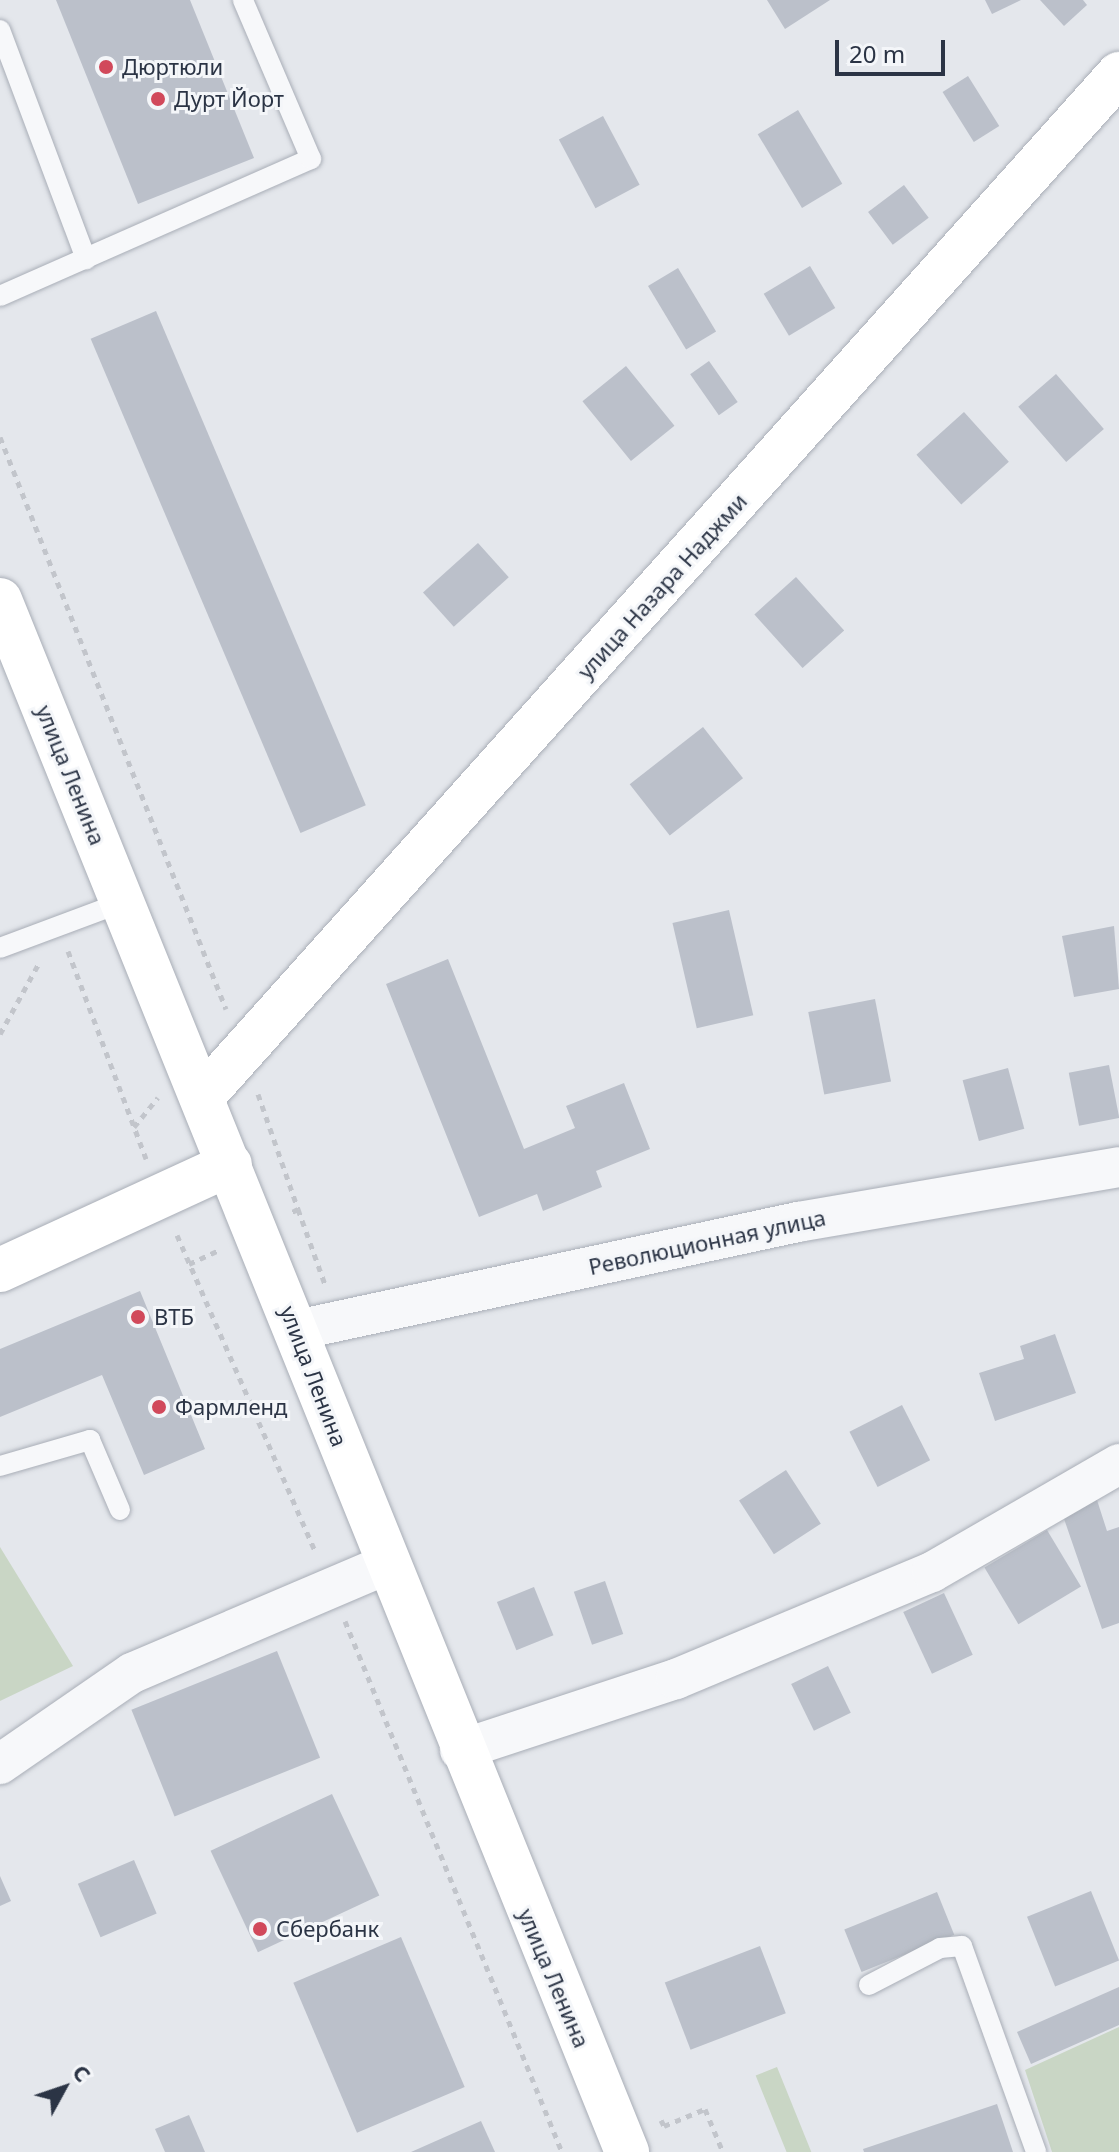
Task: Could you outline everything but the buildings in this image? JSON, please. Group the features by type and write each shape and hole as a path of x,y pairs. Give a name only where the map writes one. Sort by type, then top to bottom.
{"main road":[{"name":"улица Назара Наджми","path":"202,1097 244,1055 1119,74"},
{"name":"улица Ленина","path":"0,600 297,1330 460,1750 627,2152"},
{"path":"0,1270 230,1164"}],"street":[{"name":"Революционная улица","path":"297,1330 798,1222 1119,1167"},
{"path":"460,1750 676,1679 932,1572 1119,1464"},
{"path":"0,1764 132,1673 387,1564"}],"lane":[{"path":"0,296 311,159 243,0"},
{"path":"0,30 86,259"},
{"path":"0,948 123,902"},
{"path":"0,1466 90,1440 120,1510"},
{"path":"869,1985 940,1948 962,1946 1036,2152"}],"path":[{"path":"0,437 244,1055 298,1209 280,1218"},
{"path":"0,1034 59,926"},
{"path":"59,926 149,1167"},
{"path":"134,1127 159,1097"},
{"path":"177,1235 331,1588 562,2152"},
{"path":"189,1264 223,1248"}],"green space":[{"path":"0,1547 73,1666 0,1701"},
{"path":"1119,2027 1119,2152 1052,2152 1025,2070"},
{"path":"777,2067 811,2152 787,2152 756,2076"}],"place":[{"name":"Дюртюли","path":"106,67"},
{"name":"Дурт Йорт","path":"158,99"},
{"name":"ВТБ","path":"138,1317"},
{"name":"Фармленд","path":"159,1407"},
{"name":"Сбербанк","path":"260,1929"}]}
